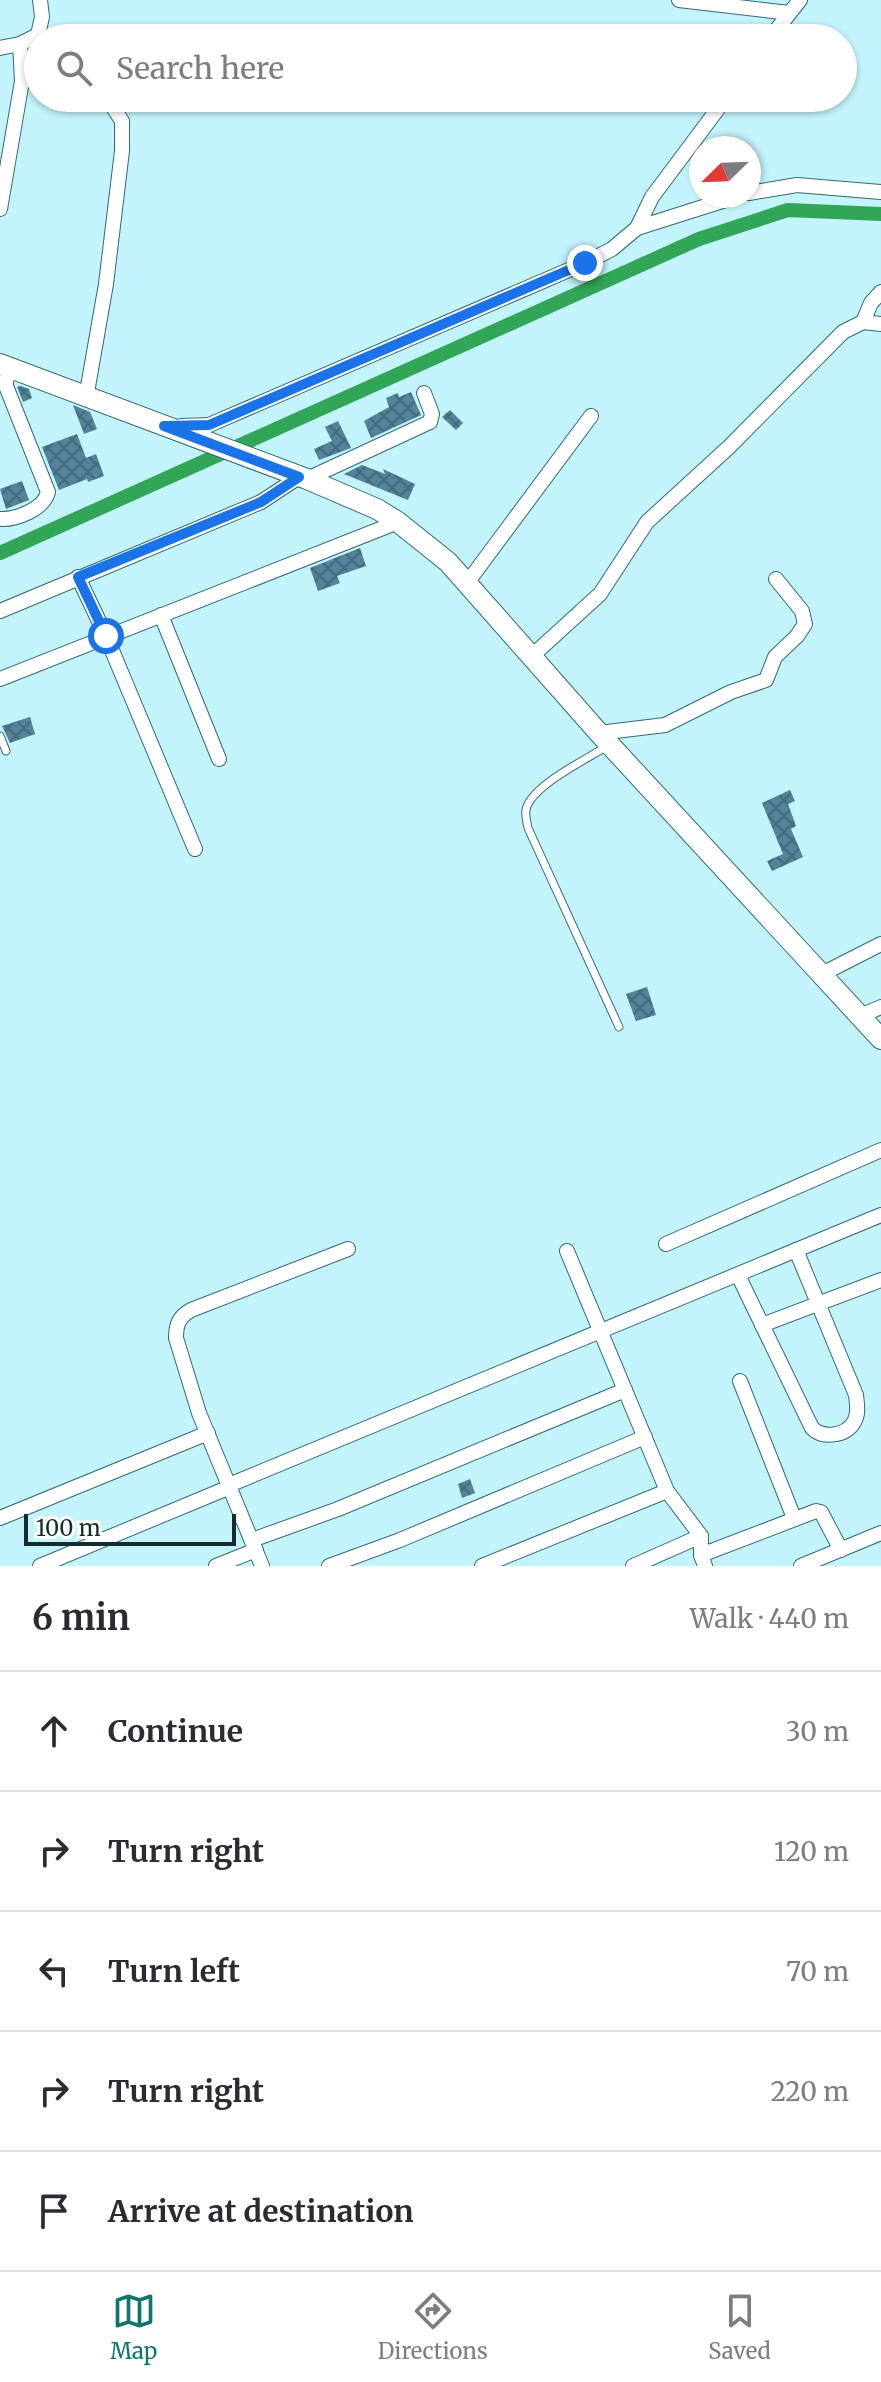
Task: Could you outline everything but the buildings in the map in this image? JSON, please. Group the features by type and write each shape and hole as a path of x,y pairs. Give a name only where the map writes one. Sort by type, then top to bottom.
{"street":[{"path":"40,0 42,24"},
{"path":"679,0 789,13"},
{"path":"781,24 800,0"},
{"path":"0,48 24,42"},
{"path":"0,209 22,81 20,44"},
{"path":"86,398 106,284 122,151 122,121 116,112"},
{"path":"637,228 652,197 716,112"},
{"path":"761,191 797,185 881,192"},
{"path":"164,426 209,425 585,263 612,249 637,228 700,208"},
{"path":"863,322 871,303 881,292"},
{"path":"532,656 600,594 647,522 729,447 843,332 863,322 881,324"},
{"path":"0,519 9,519 38,507 46,501 48,492 6,386 6,367 248,456 377,509 433,549 467,583 881,1039"},
{"path":"0,611 261,502 303,478 430,422 432,414 424,393"},
{"path":"467,583 591,416"},
{"path":"0,679 398,522"},
{"path":"78,577 106,636 195,849"},
{"path":"605,738 665,725 731,692 766,680 775,657 805,624 802,611 776,579"},
{"path":"161,615 219,759"},
{"path":"822,974 881,944"},
{"path":"860,1016 881,1007"},
{"path":"666,1244 881,1150"},
{"path":"40,1566 881,1215"},
{"path":"262,1566 208,1433 176,1338 179,1320 191,1310 348,1249"},
{"path":"738,1275 812,1428 825,1436 842,1432 856,1420 856,1395 796,1250"},
{"path":"567,1251 667,1491 701,1536 703,1561 794,1518 816,1511 821,1512 841,1550"},
{"path":"762,1325 881,1280"},
{"path":"740,1381 794,1518"},
{"path":"216,1566 254,1545 625,1390"},
{"path":"0,1518 208,1433"},
{"path":"329,1566 400,1540 645,1437"},
{"path":"482,1566 667,1491"},
{"path":"801,1566 881,1533"},
{"path":"633,1566 701,1536"}],"lane":[{"path":"0,736 6,751"},
{"path":"605,738 543,786 530,799 525,812 528,828 619,1027"}],"waterway":[{"path":"0,553 699,239 788,210 881,214"}],"route":[{"path":"106,636 78,577 261,502 299,477 164,426 209,425 585,263"}]}
